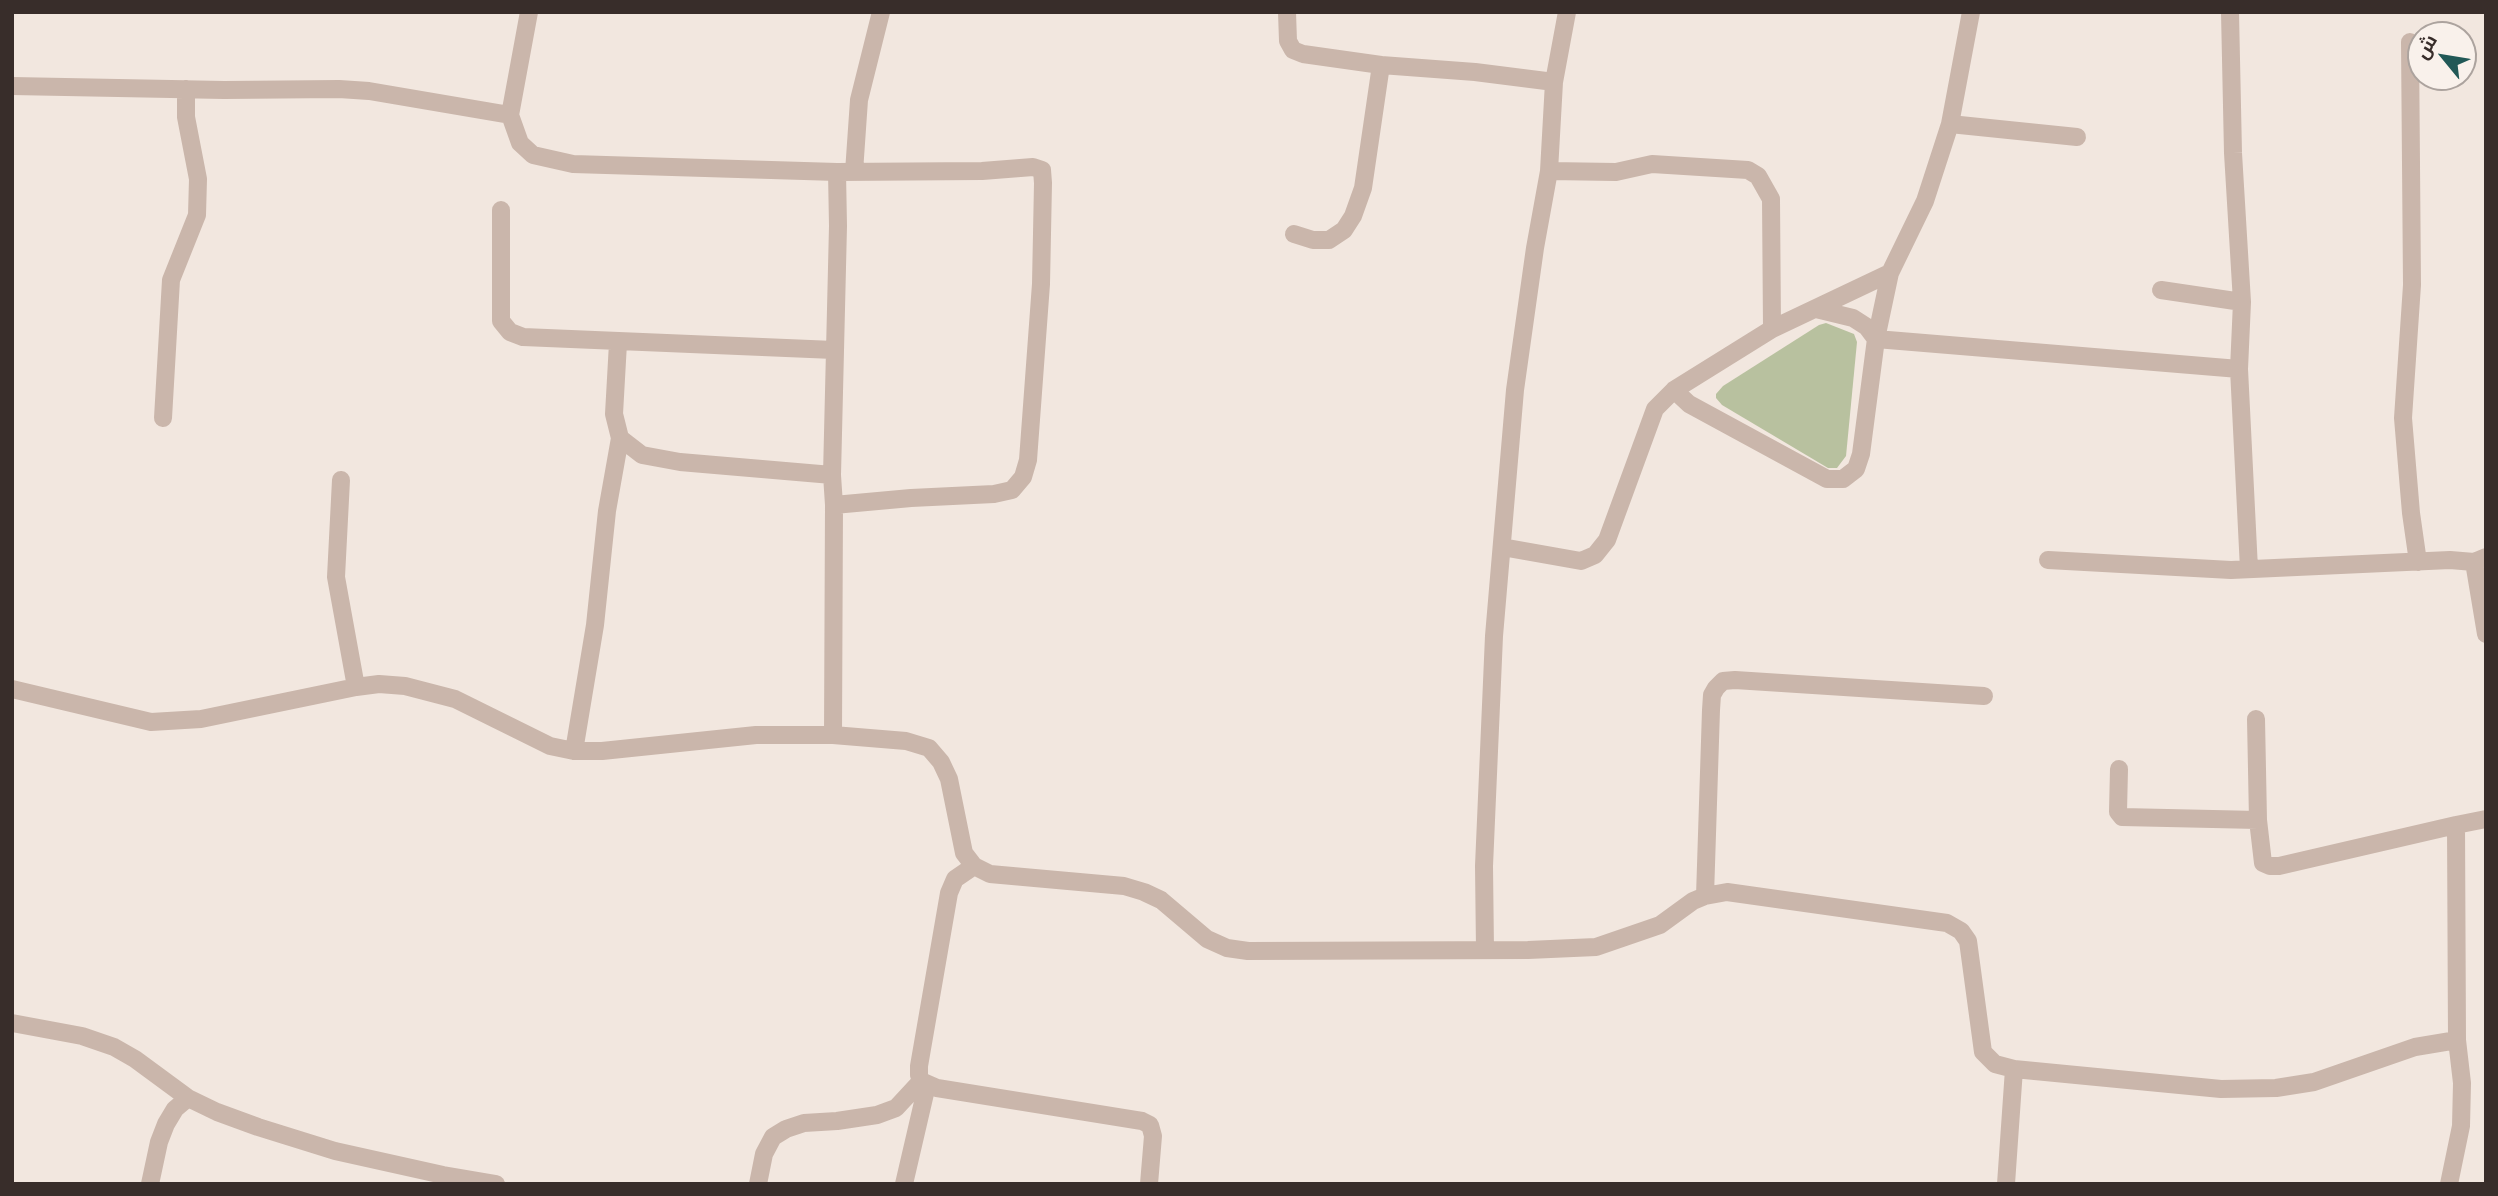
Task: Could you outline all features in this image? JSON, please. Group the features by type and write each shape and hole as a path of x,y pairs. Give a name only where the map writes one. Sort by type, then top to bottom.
{"street":[{"path":"529,12 510,115 520,143 533,155 552,161 621,166 846,172 982,172 1033,167 1042,170 1041,284 1028,460 1023,477 1013,490 995,494 834,505"},
{"path":"832,735 832,475 838,226 859,100 881,12"},
{"path":"1287,12 1288,41 1293,50 1303,54 1381,65 1475,72 1555,82"},
{"path":"1485,950 1485,839 1494,636 1515,390 1549,170 1555,82 1567,12"},
{"path":"1674,390 1689,404 1819,476 1843,479 1856,469 1860,462 1876,339 1889,273 1925,201 1950,124 1971,12"},
{"path":"2230,12 2233,153 2242,302 2239,369 2249,569"},
{"path":"1294,234 1313,240 1329,240 1344,230 1353,216 1363,188 1381,65"},
{"path":"12,86 339,89 369,91 510,115"},
{"path":"163,418 171,280 197,215 198,206 198,179 186,117 186,89"},
{"path":"2410,91 2412,285 2403,418 2418,562"},
{"path":"1950,124 2077,137"},
{"path":"1549,170 1616,172 1652,164 1748,170 1758,176 1770,199 1772,329"},
{"path":"501,210 501,321 510,332 523,337 618,343 834,350"},
{"path":"1502,547 1581,561 1595,555 1608,540 1646,429 1656,409 1674,390 1772,329 1889,273"},
{"path":"2161,290 2242,302"},
{"path":"1816,309 1853,318 1867,327 1876,339 2239,369"},
{"path":"575,751 595,625 607,511 620,439 614,414 618,343"},
{"path":"620,439 642,455 680,462 832,475"},
{"path":"341,480 336,577 356,687"},
{"path":"2048,560 2249,569 2480,559 2486,634"},
{"path":"1705,897 1712,695 1723,681 1984,696"},
{"path":"12,689 151,722 201,719 379,684 425,690 455,699 550,746 575,751 602,751 756,735 832,735 906,741 929,748 941,762 949,779 964,853 974,866 990,874 1124,886 1144,892 1161,900 1207,939 1227,948 1248,951 1596,947 1660,925 1693,901 1727,892 1947,923 1961,930 1968,942 1983,1052 1995,1064 2014,1069 2221,1089 2276,1088 2314,1082 2416,1047 2457,1040"},
{"path":"2256,719 2258,820 2263,863 2270,866 2351,851 2486,819"},
{"path":"2119,769 2118,812 2122,817 2258,820"},
{"path":"2449,1184 2461,1126 2462,1083 2457,1040 2456,825"},
{"path":"904,1184 924,1083 919,1075 919,1066 949,893 955,879 974,866"},
{"path":"12,1023 82,1036 114,1047 188,1098 258,1127 335,1150 443,1175 496,1184"},
{"path":"2006,1184 2014,1069"},
{"path":"758,1184 768,1145 773,1137 786,1129 804,1123 857,1119 887,1112 896,1108 924,1083"},
{"path":"924,1083 1142,1121 1150,1125 1153,1136 1149,1184"},
{"path":"150,1184 159,1142 166,1124 175,1109 188,1098"}],"green space":[{"path":"1826,323 1854,334 1857,342 1846,456 1837,468 1828,468 1722,405 1716,398 1723,386"}]}
